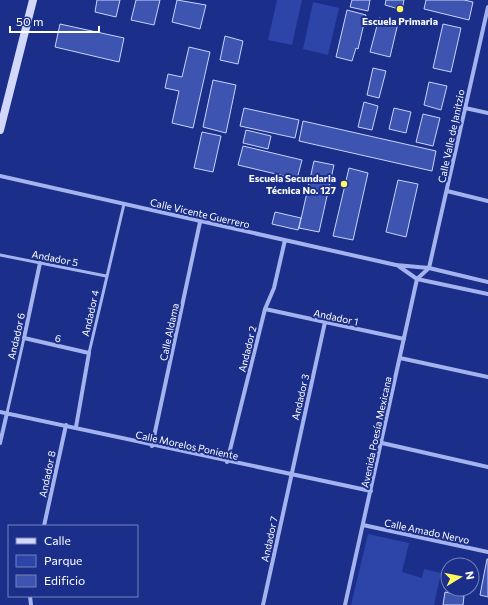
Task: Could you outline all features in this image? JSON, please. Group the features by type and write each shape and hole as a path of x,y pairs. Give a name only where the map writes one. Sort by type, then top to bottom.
{"street":[{"path":"0,130 33,0"},
{"name":"Calle Valle de Janitzio","path":"429,268 465,108 487,20 488,8"},
{"path":"465,108 488,113"},
{"name":"Calle Vicente Guerrero","path":"0,176 396,265 429,268 488,282"},
{"path":"447,191 488,201"},
{"name":"Calle Aldama","path":"152,446 200,222"},
{"name":"Andador 2","path":"227,462 265,309 274,288 285,240"},
{"name":"Andador 6","path":"24,338 40,263"},
{"name":"Calle Vicente Guerrero","path":"396,265 417,278 488,294"},
{"path":"417,278 429,268"},
{"name":"Avenida Poesía Mexicana","path":"345,605 382,443 417,278"},
{"name":"Andador 1","path":"265,309 404,339"},
{"name":"Andador 3","path":"290,476 325,322"},
{"name":"6","path":"24,338 89,353"},
{"name":"Andador 4","path":"76,427 89,353"},
{"path":"400,358 488,377"},
{"name":"Calle Morelos Poniente","path":"0,412 76,427 152,446 290,476 371,492"},
{"path":"0,443 7,413"},
{"name":"Andador 8","path":"44,525 66,425"},
{"path":"382,443 488,467"},
{"name":"Andador 7","path":"263,605 290,476"},
{"name":"Calle Amado Nervo","path":"363,525 488,552"}],"lane":[{"name":"Andador 4","path":"89,353 124,204"},
{"name":"Andador 5","path":"0,255 106,276"},
{"name":"Andador 6","path":"7,413 24,338"}],"green space":[{"path":"277,0 302,0 292,45 268,40"},
{"path":"313,2 339,8 328,55 303,49"},
{"path":"368,534 409,543 402,572 422,578 424,569 440,573 434,605 351,605"}],"building":[{"path":"97,0 120,0 116,17 95,12"},
{"path":"136,0 160,0 154,25 131,20"},
{"path":"177,0 206,5 200,29 172,22"},
{"path":"352,0 370,0 368,11 350,7"},
{"path":"386,0 404,0 402,10 385,5"},
{"path":"426,0 464,0 473,2 469,20 424,9"},
{"path":"347,10 366,15 358,49 356,48 352,61 336,57"},
{"path":"379,18 398,23 390,57 370,52"},
{"path":"60,24 124,38 119,62 55,47"},
{"path":"443,24 461,28 451,72 433,68"},
{"path":"225,36 243,41 238,64 220,60"},
{"path":"189,47 210,52 193,128 172,123 179,91 165,88 168,74 182,77"},
{"path":"373,68 386,71 379,98 367,95"},
{"path":"213,80 236,85 226,133 203,127"},
{"path":"429,82 447,86 441,110 424,105"},
{"path":"364,102 378,106 372,130 358,127"},
{"path":"244,108 299,120 295,138 240,126"},
{"path":"394,108 411,112 406,133 389,129"},
{"path":"423,114 440,118 433,146 416,142"},
{"path":"303,121 436,151 432,171 299,141"},
{"path":"246,130 271,136 268,149 243,143"},
{"path":"202,132 221,136 213,172 194,168"},
{"path":"243,146 302,160 297,179 238,165"},
{"path":"314,161 334,165 319,232 299,228"},
{"path":"349,168 368,173 353,240 333,236"},
{"path":"398,180 418,184 406,237 386,232"},
{"path":"275,212 301,218 298,230 272,224"},
{"path":"487,559 488,559 488,597 480,595"},
{"path":"444,597 464,597 463,605 443,605"}],"place":[{"name":"Escuela Primaria","path":"400,9"},
{"name":"Escuela Secundaria Técnica No. 127","path":"344,184"}]}
